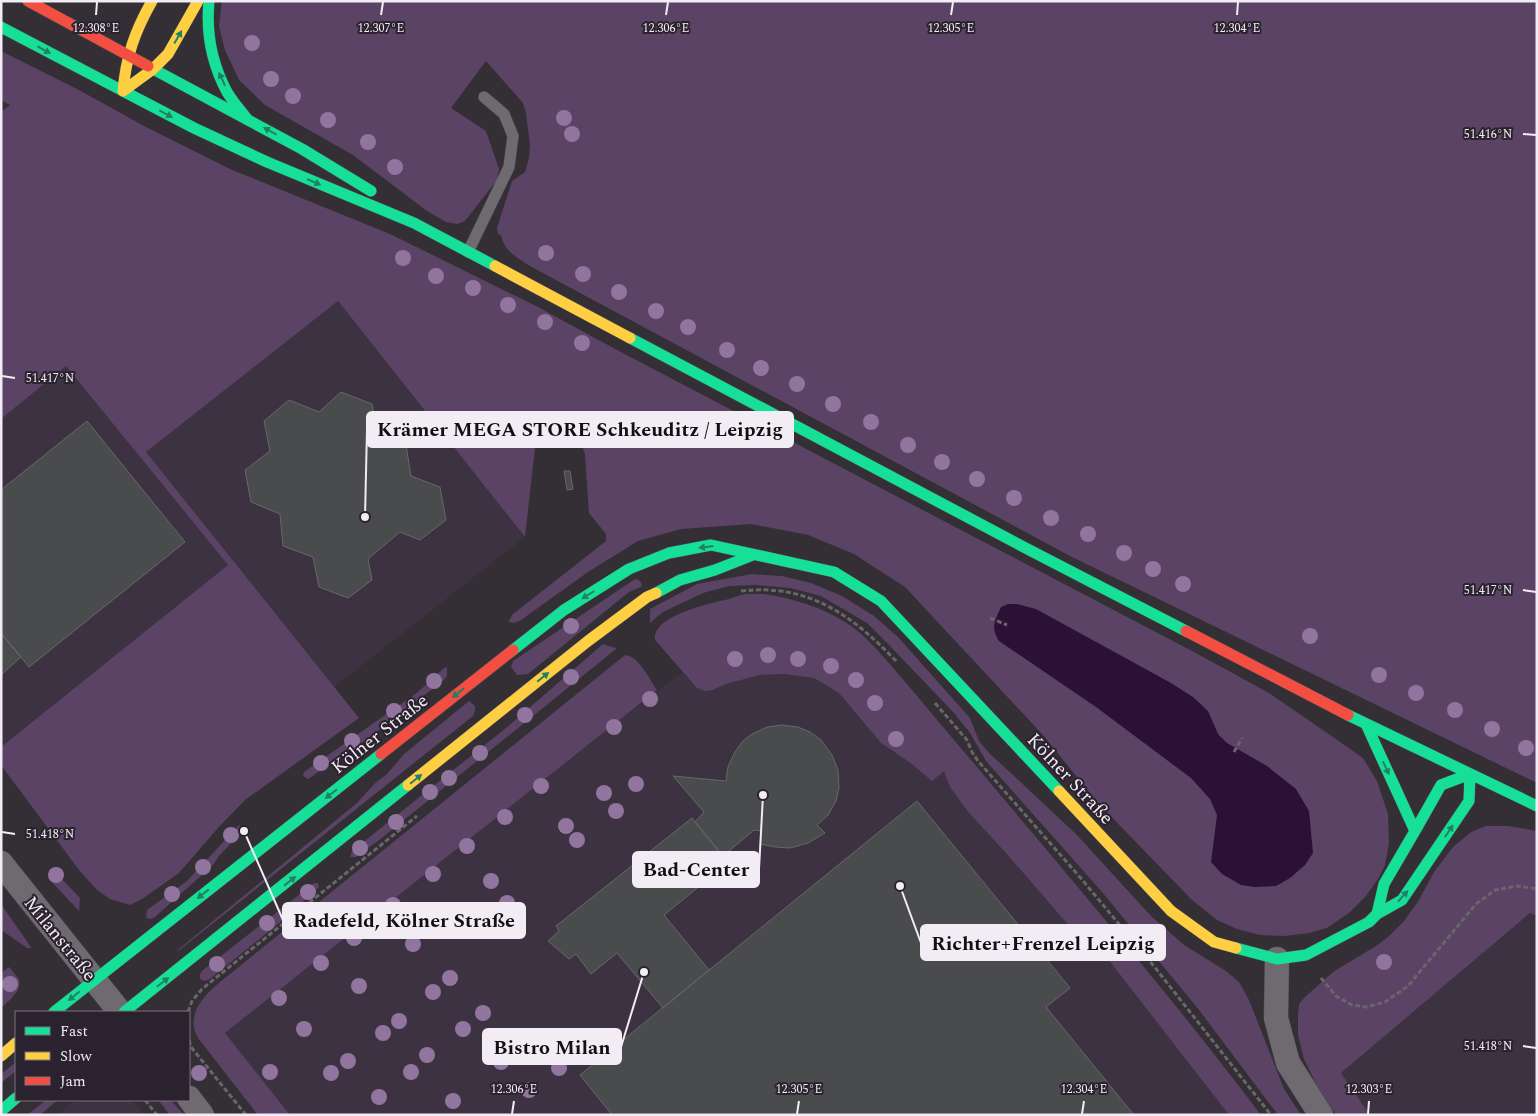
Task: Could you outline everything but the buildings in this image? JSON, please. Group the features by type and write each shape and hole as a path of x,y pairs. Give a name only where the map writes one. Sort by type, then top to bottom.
{"main road":[{"path":"28,1 302,149 377,195 414,223"},
{"path":"123,91 127,56 136,29 152,1"},
{"path":"123,91 153,69 168,54 198,1"},
{"path":"209,1 207,17 210,44 216,67 228,93 248,120"},
{"path":"1,27 170,116 251,155 414,223 1018,544 1366,724 1537,806"},
{"name":"Kölner Straße","path":"55,1011 564,610 629,569 669,553 711,545 834,572 881,601 1171,911 1214,942 1277,959 1306,955 1369,922 1377,914 1402,900 1469,801 1470,774"},
{"path":"125,1011 588,641 647,597 680,580 715,570 753,555"},
{"path":"1366,724 1415,830"},
{"path":"1377,914 1384,884 1441,786 1470,774"},
{"path":"1,1056 15,1044"},
{"path":"1,1111 15,1099"}],"street":[{"name":"Milanstraße","path":"1,863 119,1011"},
{"path":"1277,959 1276,1018 1288,1063 1322,1115"},
{"path":"190,1099 202,1115"}],"lane":[{"path":"468,252 509,167 513,136 504,114 484,97"}],"path":[{"path":"738,591 766,590 787,593 827,605 862,628 900,665"},
{"path":"990,618 1007,625"},
{"path":"934,701 967,740 978,761 1079,876 1157,970 1271,1115"},
{"path":"1234,752 1242,738"},
{"path":"188,1011 192,1001 202,989 418,815"},
{"path":"1306,955 1324,984 1336,996 1352,1005 1367,1007 1385,1002 1408,986 1476,904 1495,890 1518,886 1537,889"},
{"path":"190,1044 246,1115"},
{"path":"146,1101 157,1115"}],"shaded area":[{"path":"222,1 1537,1 1537,783 1072,557 528,265 511,253 501,235 498,234 497,228 512,181 525,172 529,158 530,145 526,113 523,103 486,61 451,108 486,131 499,169 497,180 465,221 457,224 446,222 427,211 353,155 265,105 239,80 225,50 219,26"},
{"path":"1,51 230,169 390,234 536,306 1269,693 1363,758 1377,781 1388,814 1389,843 1385,865 1378,879 1366,896 1349,913 1327,928 1309,933 1285,936 1260,935 1237,929 1217,920 1192,900 1098,803 1042,734 905,587 854,554 808,535 751,524 681,529 638,541 588,572 521,620 514,623 509,622 513,614 606,541 606,534 589,513 585,455 576,423 536,439 525,537 338,301 146,452 359,718 245,800 179,873 142,899 130,905 110,899 97,890 79,870 1,765 1,747 228,565 66,366 1,419 1,112 10,105 1,100"},
{"path":"338,301 525,537 333,688 146,452"},
{"path":"66,366 228,565 1,747 1,419"},
{"path":"752,574 782,576 811,583 842,596 874,616 898,637 970,718 979,741 990,754 1076,834 1151,916 1184,945 1226,971 1239,982 1249,1000 1284,1089 1301,1115 1278,1115 1199,1010 1102,892 986,761 970,733 954,713 867,623 821,596 790,588 755,585 729,586 703,593 663,612 650,623 650,609 697,584"},
{"path":"635,579 639,580 642,584 641,587 629,592 528,674 517,675 511,667 513,661"},
{"path":"743,594 764,594 796,601 826,612 852,627 871,644 914,692 1119,936 1261,1115 1229,1115 1108,959 1089,949 969,813 950,787 944,771 932,781 912,764 881,743 839,693 814,678 784,674 760,675 705,691 697,688 655,640 657,631 663,624 684,612"},
{"path":"1008,604 1017,604 1036,609 1193,697 1208,711 1218,734 1227,743 1267,766 1296,789 1309,811 1313,853 1305,865 1290,878 1276,886 1254,887 1241,885 1222,874 1211,862 1217,815 1210,799 1191,778 1096,707 999,641 994,624 1001,607"},
{"path":"603,644 616,649 378,841 356,857 350,857 352,851 506,728"},
{"path":"625,655 635,659 657,690 225,1033 290,1115 258,1115 198,1038 194,1028 194,1017 202,1000 226,978"},
{"path":"447,667 447,676 444,680 370,737 308,779 303,776 304,772 418,692"},
{"path":"683,672 686,677 713,690 726,684 760,675 784,674 814,678 839,693 881,743 932,780 944,771 950,787 969,813 1089,949 1108,958 1229,1115 290,1115 225,1033 641,702"},
{"path":"469,701 475,706 473,716 177,952 357,803 374,784 387,774 404,754"},
{"path":"239,825 243,829 242,832 213,865 155,917 151,919 146,918 147,910 187,881"},
{"path":"1486,826 1508,826 1537,831 1537,916 1530,913 1341,1073 1370,1115 1336,1115 1316,1084 1304,1059 1298,1035 1299,1004 1333,972 1388,937 1404,921 1419,900 1434,872 1453,847 1471,832"},
{"path":"56,873 80,898 79,911 48,878"},
{"path":"314,883 318,883 319,887 283,920 210,979 201,980 200,975 203,970"},
{"path":"1,904 31,948 27,948 1,930"},
{"path":"1530,913 1537,916 1537,1115 1370,1115 1341,1073"},
{"path":"9,967 18,978 19,984 14,996 1,1008 1,973"},
{"path":"15,1063 15,1072 1,1083 1,1074"},
{"path":"45,1101 57,1101 40,1115 27,1115"},
{"path":"75,1101 133,1101 145,1115 57,1115"},
{"path":"159,1101 172,1101 184,1115 170,1115"}],"traffic: fast":[{"path":"209,1 209,36 217,70 227,92 248,120"},
{"path":"1,27 123,91"},
{"path":"153,69 302,149 371,191"},
{"path":"123,91 194,128 267,162 414,223 495,266"},
{"path":"630,338 1186,631"},
{"path":"513,650 564,610 629,569 669,553 711,545 834,572 881,601 1059,791"},
{"path":"656,593 680,580 715,570 753,555"},
{"path":"1348,715 1537,806"},
{"path":"1366,724 1415,831 1384,884 1377,914"},
{"path":"55,1011 381,754"},
{"path":"1415,831 1441,785 1470,774"},
{"path":"1236,948 1277,959 1306,955 1369,922 1377,914 1402,900 1469,801 1470,774"},
{"path":"125,1011 408,785"},
{"path":"1,1111 15,1099"}],"traffic: slow":[{"path":"123,91 126,66 132,44 152,1"},
{"path":"123,91 153,69 168,54 198,1"},
{"path":"495,266 630,338"},
{"path":"408,785 588,641 647,597 656,593"},
{"path":"1059,791 1171,911 1214,942 1236,948"},
{"path":"1,1056 15,1044"}],"traffic: jam":[{"path":"28,1 148,66"},
{"path":"1186,631 1348,715"},
{"path":"381,754 513,650"}],"place":[{"name":"Krämer MEGA STORE Schkeuditz / Leipzig","path":"365,517"},
{"name":"Bad-Center","path":"763,795"},
{"name":"Radefeld, Kölner Straße","path":"244,831"},
{"name":"Richter+Frenzel Leipzig","path":"900,886"},
{"name":"Bistro Milan","path":"644,972"}]}
